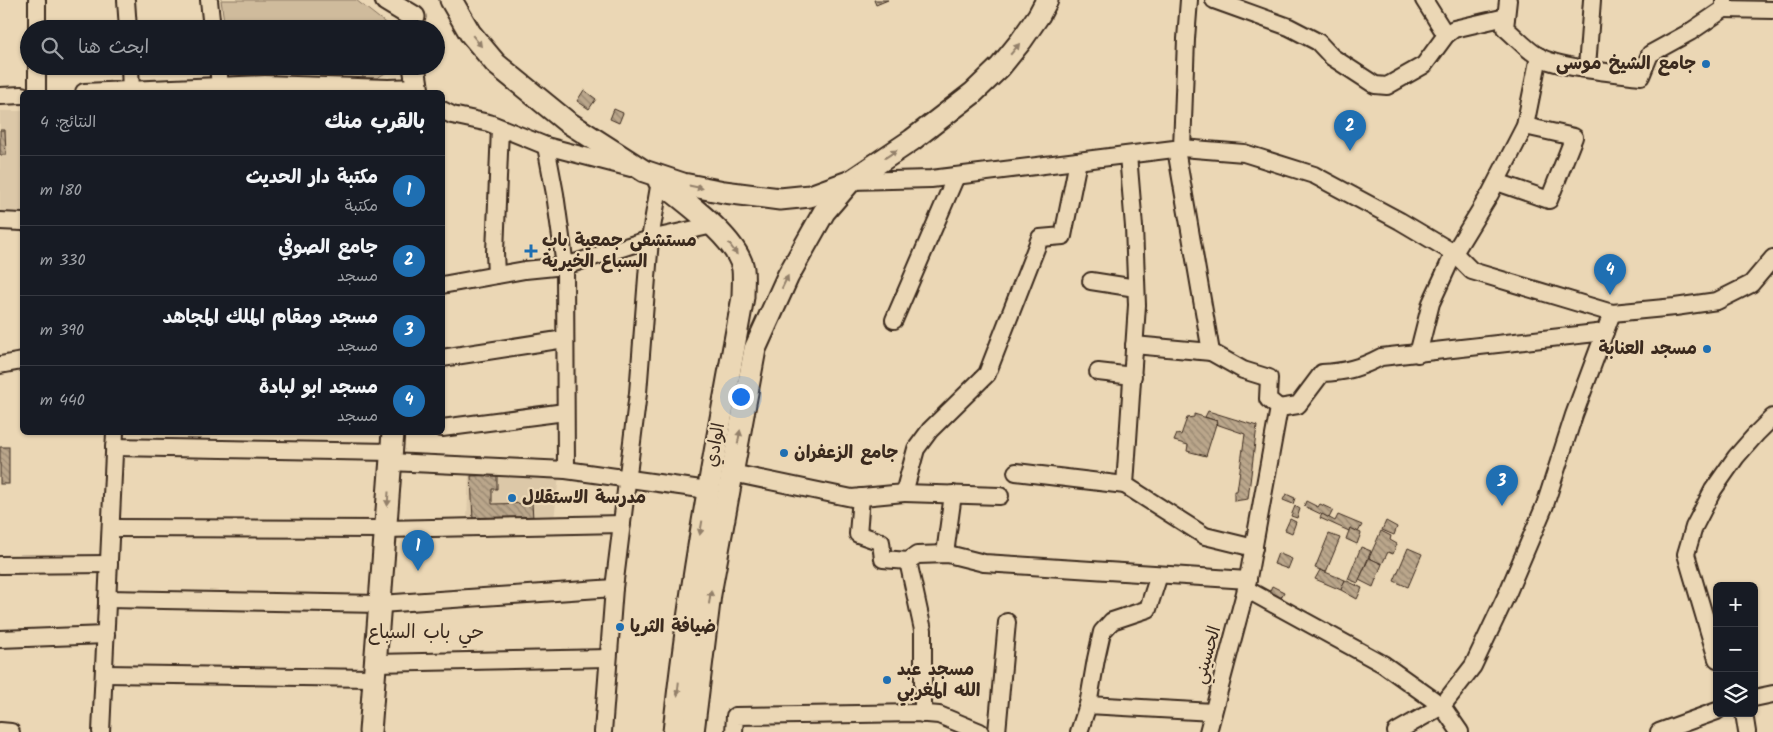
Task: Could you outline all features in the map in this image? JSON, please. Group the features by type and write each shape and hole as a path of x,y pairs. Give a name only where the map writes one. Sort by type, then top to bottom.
{"main road":[{"path":"386,0 415,15"},
{"path":"451,0 470,33 496,64 566,121 652,176 724,192 780,199 810,196 851,181 912,140 973,93 1000,67 1021,41 1047,0"},
{"path":"416,75 418,90"},
{"name":"الوادي","path":"652,176 714,225 736,253 743,268 744,296 708,490 681,665 674,732"},
{"name":"الوادي","path":"693,732 710,594 755,348 788,276 824,212 851,181"},
{"path":"370,732 391,449"}],"street":[{"path":"37,0 37,20"},
{"path":"126,0 127,20"},
{"path":"208,0 211,20"},
{"path":"1189,0 1179,148 1211,352"},
{"path":"1214,0 1289,27 1318,42 1332,57 1375,85 1386,86 1424,65 1446,35 1454,29 1506,16"},
{"path":"1424,0 1446,35"},
{"path":"1508,0 1505,28 1539,56 1563,64 1641,76 1650,54 1690,32 1724,4 1773,10"},
{"path":"1587,68 1592,0"},
{"path":"1418,354 1431,303 1454,253 1497,182 1525,126 1539,56"},
{"path":"37,75 38,90"},
{"path":"130,75 131,90"},
{"path":"219,75 220,86"},
{"path":"149,90 265,84 352,90 418,90"},
{"path":"0,96 20,95"},
{"path":"445,112 452,115 489,123 546,146 652,176 650,239 638,393 614,588 603,732"},
{"path":"1497,182 1549,200 1574,137 1525,126"},
{"path":"496,275 495,252 500,128"},
{"path":"546,146 565,266 566,470"},
{"path":"851,181 932,179 1179,148 1244,153 1314,175 1400,221 1454,253 1472,272 1612,313 1717,301 1750,284 1773,258"},
{"path":"1125,485 1133,376 1136,288 1134,227 1128,155"},
{"path":"904,492 916,449 930,430 987,374 1040,238 1063,236 1078,161"},
{"path":"894,320 956,176"},
{"path":"0,222 20,222"},
{"path":"445,284 565,266 650,239 714,225"},
{"path":"1090,281 1136,288"},
{"path":"1396,732 1442,706 1473,666 1508,592 1545,505 1574,415 1612,313"},
{"path":"1134,345 1211,352 1243,370 1269,378 1268,399 1279,408 1298,405 1322,373 1342,372 1363,367 1381,358 1605,332"},
{"path":"445,358 565,339"},
{"path":"0,365 20,361"},
{"path":"1098,372 1133,376"},
{"name":"الحسيني","path":"1208,732 1247,585 1279,408"},
{"path":"445,428 565,412"},
{"path":"1713,645 1686,554 1694,527 1713,490 1736,457 1773,417"},
{"path":"101,732 115,440 391,449 628,477 708,490"},
{"path":"1016,472 1125,485 1205,536 1254,548"},
{"path":"732,473 852,498 904,492 1000,496"},
{"path":"945,554 953,494"},
{"path":"861,497 858,534 881,542 883,559 908,561 917,555 945,554 984,563 1159,575 1247,585 1383,664 1442,706 1460,732"},
{"path":"111,528 385,529 622,524"},
{"path":"908,561 923,630 923,714"},
{"path":"0,565 109,564"},
{"path":"1079,732 1088,705 1102,632 1112,621 1148,609 1159,575"},
{"path":"107,600 380,604 614,588"},
{"path":"997,732 1007,622"},
{"path":"0,639 106,636"},
{"path":"104,674 375,670 608,658"},
{"path":"1758,697 1773,694"},
{"path":"1088,705 1213,712"},
{"path":"1659,732 1713,712"},
{"path":"734,732 735,716 923,714 940,715 980,732"},
{"path":"1745,717 1747,732"},
{"path":"0,731 12,732"}],"shaded area":[{"path":"221,0 356,0 382,20 224,20"},
{"path":"362,75 382,75 377,78 363,78"},
{"path":"0,111 20,111 20,213 0,213"},
{"name":"مدرسة الاستقلال","path":"469,470 559,476 554,520 467,521"}],"building":[{"path":"874,0 888,0 876,5"},
{"path":"584,90 596,99 589,109 577,101"},
{"path":"614,109 623,113 619,123 610,119"},
{"path":"0,130 5,130 6,155 0,155"},
{"path":"1208,411 1257,426 1248,499 1234,501 1234,491 1237,491 1245,434 1216,424 1217,421 1205,417"},
{"path":"1194,414 1217,421 1206,456 1187,451 1188,445 1174,441 1177,434 1181,435 1187,418 1194,417"},
{"path":"0,447 9,447 9,484 0,484"},
{"path":"497,475 497,489 492,489 492,504 532,503 533,519 473,521 471,476"},
{"path":"1286,494 1295,498 1293,504 1283,500"},
{"path":"1306,501 1318,507 1320,504 1333,510 1329,518 1304,506"},
{"path":"1295,506 1300,509 1297,518 1291,516"},
{"path":"1322,514 1335,521 1338,515 1362,525 1358,532 1350,528 1349,531 1320,518"},
{"path":"1290,519 1296,522 1292,533 1285,530"},
{"path":"1386,521 1397,527 1394,535 1382,530"},
{"path":"1350,528 1361,533 1357,544 1346,539"},
{"path":"1381,531 1391,536 1390,540 1397,544 1393,554 1388,552 1382,564 1369,558"},
{"path":"1329,534 1340,538 1326,572 1315,568"},
{"path":"1361,547 1371,551 1358,583 1348,579"},
{"path":"1408,548 1422,554 1408,587 1394,581"},
{"path":"1278,553 1292,559 1288,569 1274,564"},
{"path":"1369,558 1382,564 1373,587 1359,580"},
{"path":"1320,570 1345,580 1341,590 1315,579"},
{"path":"1345,580 1362,588 1357,599 1341,590"},
{"path":"1272,586 1284,592 1278,603 1267,597"}],"place":[{"name":"جامع الشيخ موسى","path":"1706,64"},
{"name":"جامع الصوفي","path":"1350,151"},
{"name":"مستشفى جمعية باب السباع الخيرية","path":"531,251"},
{"name":"مسجد ابو لبادة","path":"1610,295"},
{"name":"مسجد العنابة","path":"1707,349"},
{"name":"جامع الزعفران","path":"784,453"},
{"name":"مدرسة الاستقلال","path":"512,498"},
{"name":"مسجد ومقام الملك المجاهد","path":"1502,506"},
{"name":"مكتبة دار الحديث","path":"418,571"},
{"name":"ضيافة الثريا","path":"620,627"},
{"name":"مسجد عبد الله المغربي","path":"887,680"}],"district":[{"name":"حي باب السباع","path":"426,633"}]}
